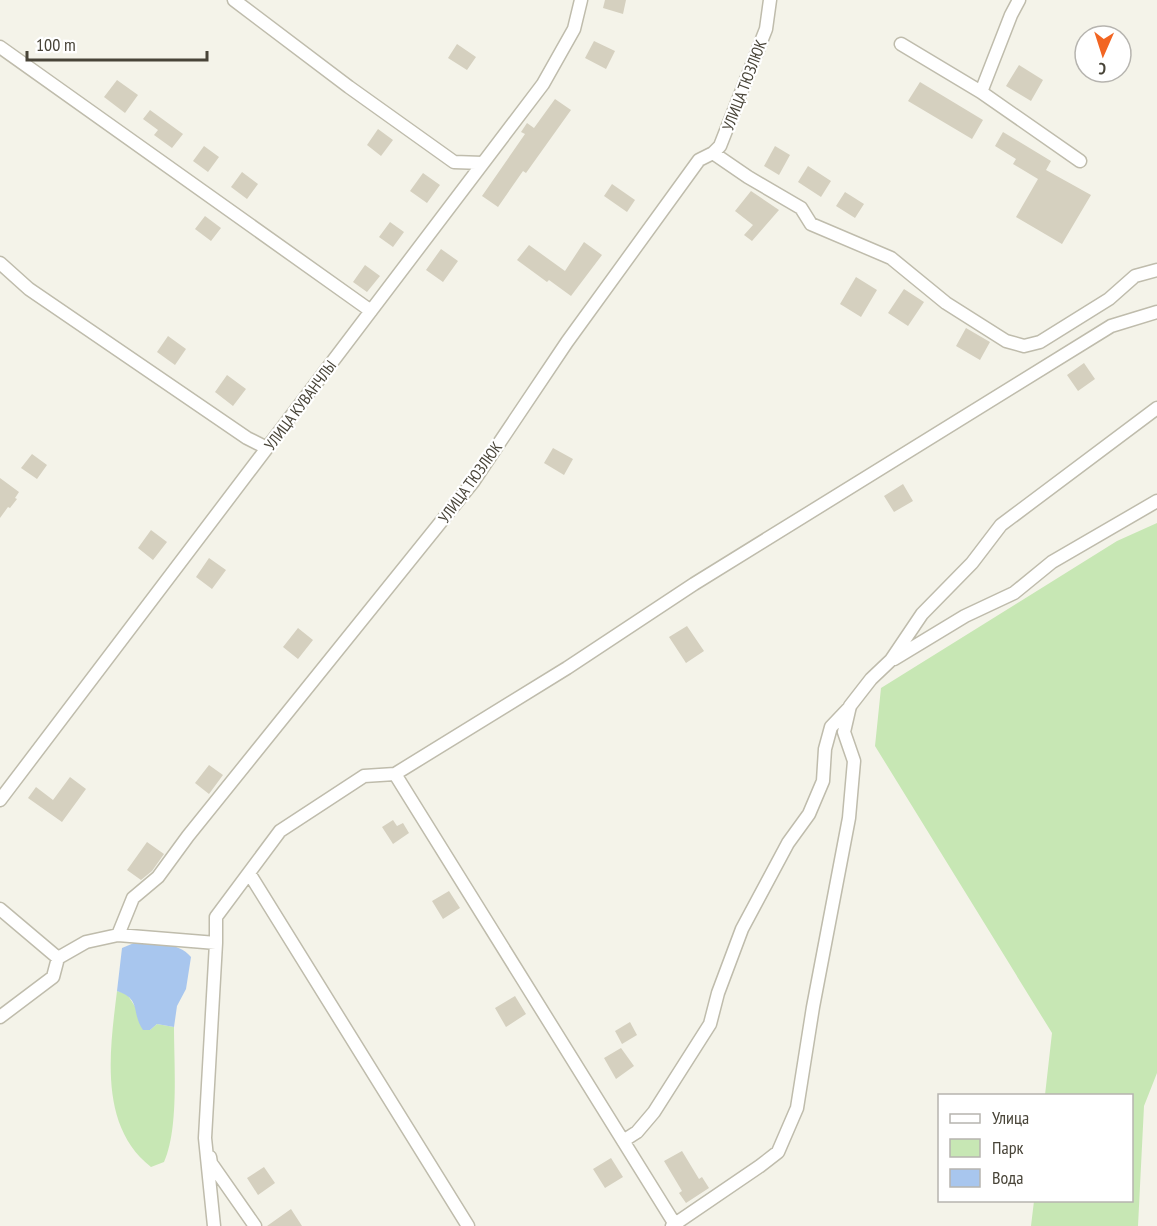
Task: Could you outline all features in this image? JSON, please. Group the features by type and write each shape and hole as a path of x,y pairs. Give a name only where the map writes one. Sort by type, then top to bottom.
{"street":[{"path":"234,0 349,87 454,162 483,163"},
{"name":"УЛИЦА КУВАНЧЛЫ","path":"0,800 543,84 574,29 581,0"},
{"name":"УЛИЦА ТЮЗЛЮК","path":"118,935 133,898 158,877 188,836 473,482 567,342 685,179 699,160 713,153 720,146 766,29 770,0"},
{"path":"981,92 1019,0"},
{"path":"901,44 981,92 1080,161"},
{"path":"0,47 371,311"},
{"path":"713,153 748,177 801,208 811,224 891,258 946,303 1006,341 1024,346 1040,342 1109,299 1135,276 1157,270"},
{"path":"0,263 29,289 247,438 267,448"},
{"path":"214,1226 205,1138 216,917 280,831 364,776 395,774 1111,326 1157,312"},
{"path":"623,1141 637,1132 654,1112 710,1024 718,993 742,929 788,843 809,814 823,781 825,749 831,727 891,660 922,614 972,562 1001,525 1157,408"},
{"path":"891,660 964,616 1014,593 1052,562 1157,501"},
{"path":"395,774 674,1225 778,1152 797,1107 813,1007 849,818 854,761 844,732 850,706"},
{"path":"249,873 468,1226"},
{"path":"0,909 58,958"},
{"path":"0,1017 53,977 58,958 86,942 118,935 216,943"},
{"path":"205,1138 211,1162 255,1226"}],"green space":[{"path":"1157,523 1157,1073 1144,1106 1138,1226 1031,1226 1034,1202 1133,1202 1133,1094 1045,1094 1052,1033 875,746 881,688 1117,541"},
{"path":"117,991 127,994 150,1030 157,1024 174,1027 175,1096 172,1132 164,1162 151,1167 134,1150 122,1130 115,1109 111,1061"}],"water":[{"path":"134,943 172,946 186,952 191,957 186,989 177,1006 174,1027 157,1024 150,1030 143,1030 133,1002 125,994 117,991 122,948"}],"building":[{"path":"605,0 626,0 623,14 603,8"},
{"path":"594,41 615,51 606,69 585,58"},
{"path":"457,44 476,57 467,70 448,58"},
{"path":"1019,65 1043,80 1031,101 1006,86"},
{"path":"117,80 138,95 125,113 104,97"},
{"path":"920,82 983,120 972,139 908,101"},
{"path":"555,99 571,110 526,173 523,171 498,207 482,196 525,134 521,132 527,123 534,128"},
{"path":"150,110 183,134 172,148 154,135 158,130 143,119"},
{"path":"378,129 393,140 381,156 367,145"},
{"path":"1003,132 1051,161 1046,170 1091,195 1062,244 1016,217 1038,179 1013,164 1016,159 995,146"},
{"path":"204,146 219,157 208,172 193,161"},
{"path":"775,146 790,155 779,175 764,166"},
{"path":"808,166 831,181 821,197 798,182"},
{"path":"242,172 258,184 247,199 231,187"},
{"path":"423,173 440,185 427,203 410,191"},
{"path":"612,184 635,200 627,212 604,196"},
{"path":"751,191 779,210 752,241 744,235 753,225 735,211"},
{"path":"845,192 864,204 855,218 836,206"},
{"path":"205,216 221,228 211,241 195,229"},
{"path":"390,222 404,232 393,247 379,237"},
{"path":"584,242 602,255 571,296 517,260 529,245 565,271"},
{"path":"441,249 458,261 443,282 426,270"},
{"path":"365,265 380,276 367,292 353,282"},
{"path":"856,277 877,290 861,317 840,304"},
{"path":"904,289 924,302 908,326 888,313"},
{"path":"966,328 990,342 980,360 956,346"},
{"path":"168,336 186,349 175,365 157,352"},
{"path":"1084,363 1095,379 1078,391 1067,375"},
{"path":"227,375 246,389 233,406 215,392"},
{"path":"553,448 573,459 564,475 544,463"},
{"path":"32,454 47,465 37,479 21,468"},
{"path":"0,478 19,492 15,498 17,499 0,518"},
{"path":"903,484 913,501 894,512 884,496"},
{"path":"151,530 167,542 153,560 138,548"},
{"path":"209,558 226,570 212,589 196,577"},
{"path":"687,626 704,651 686,663 669,637"},
{"path":"298,628 313,640 298,659 283,647"},
{"path":"209,765 223,775 209,794 195,783"},
{"path":"70,777 86,789 62,822 28,798 36,787 53,800"},
{"path":"393,820 397,826 403,823 409,833 393,844 382,827"},
{"path":"147,842 164,854 152,871 141,880 127,870"},
{"path":"449,891 460,908 443,919 432,901"},
{"path":"515,996 526,1014 506,1027 495,1008"},
{"path":"630,1022 637,1035 622,1044 615,1031"},
{"path":"621,1048 634,1066 616,1079 604,1058"},
{"path":"682,1151 699,1179 702,1177 709,1188 686,1203 679,1193 682,1191 664,1161"},
{"path":"611,1158 623,1177 605,1188 593,1169"},
{"path":"264,1167 275,1183 258,1195 247,1178"},
{"path":"291,1209 302,1226 267,1226"}]}
